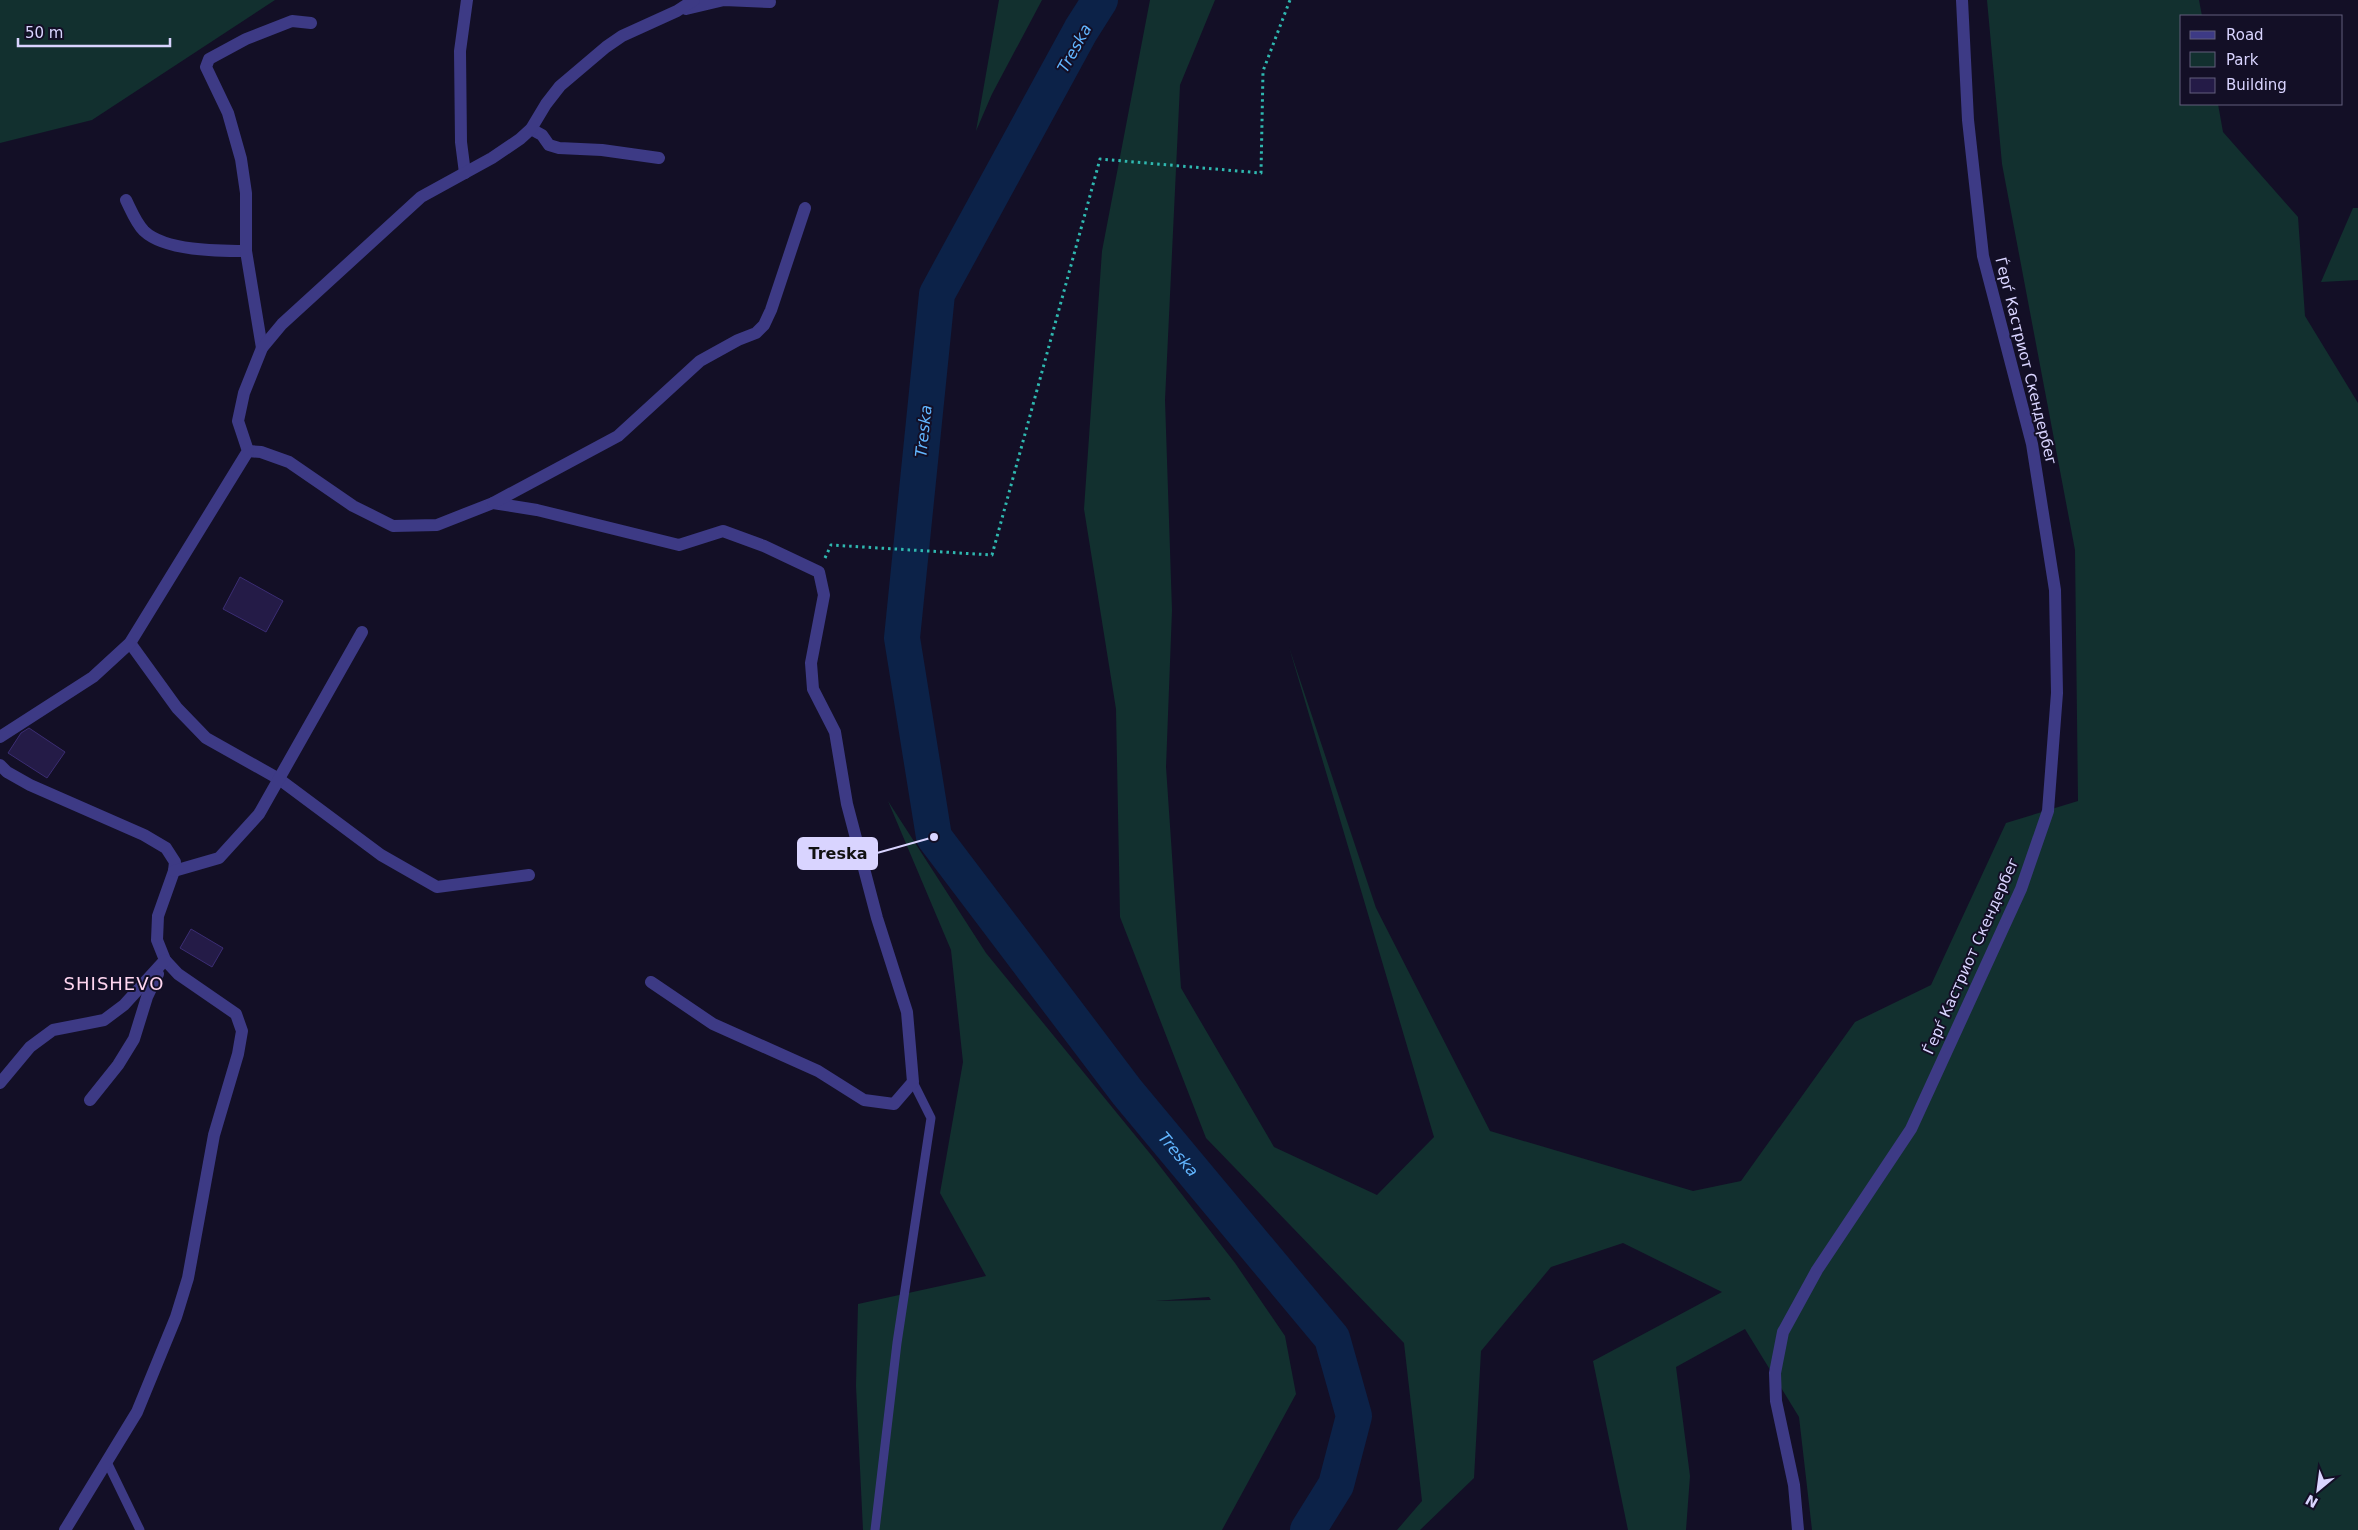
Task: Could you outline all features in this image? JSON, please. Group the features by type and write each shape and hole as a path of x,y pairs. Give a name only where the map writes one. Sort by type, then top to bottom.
{"street":[{"path":"465,173 461,142 460,51 467,0"},
{"path":"0,737 93,677 130,644 248,451 238,421 244,393 262,348 282,324 421,197 512,146 531,129 546,104 560,86 606,47 622,36 694,0"},
{"path":"676,10 724,0 770,2"},
{"name":"Ѓерѓ Кастриот Скендербег","path":"1798,1530 1794,1485 1776,1401 1775,1373 1783,1332 1817,1270 1911,1129 2021,889 2048,812 2057,693 2055,590 2032,444 1983,256 1968,120 1962,0"},
{"path":"262,348 246,251 246,193 241,159 228,113 206,67 210,59 246,39 292,21 311,23"},
{"path":"531,129 542,135 549,145 558,148 602,150 659,158"},
{"path":"126,200 143,230 156,238 214,251 246,251"},
{"path":"248,451 261,452 289,462 353,506 393,526 437,525 493,503 618,436 700,360 738,340 756,333 764,325 771,310 805,208"},
{"path":"493,503 537,510 679,545 723,531 764,546 820,572 824,595 811,663 814,689 835,732 847,804 877,918 907,1012 913,1082 894,1104 864,1100 818,1071 713,1024 651,982"},
{"path":"174,871 219,858 259,814 362,632"},
{"path":"130,644 176,708 206,738 279,779 381,855 437,887 529,875"},
{"path":"0,765 6,772 30,785 144,835 172,855 175,862 174,871 158,916 157,940 165,960 178,974 236,1014 242,1031 238,1054 214,1135 188,1278 176,1317 137,1412 65,1530"},
{"path":"0,1083 30,1047 53,1030 104,1020 124,1005 165,960"},
{"path":"90,1100 118,1065 134,1040 147,997 165,960"}],"lane":[{"path":"875,1530 897,1342 931,1118 913,1082"},
{"path":"107,1462 140,1530"}],"path":[{"path":"835,545 992,555 1100,159 1261,173 1263,71 1290,0"}],"green space":[{"path":"0,0 275,0 92,120 0,143"},
{"path":"999,0 1042,0 992,94 976,131"},
{"path":"1150,0 1215,0 1180,85 1165,400 1172,610 1166,767 1181,988 1274,1147 1377,1195 1434,1137 1289,647 1376,908 1490,1131 1693,1191 1741,1181 1855,1022 1931,985 2006,823 2078,801 2075,550 2002,164 1987,0 2199,0 2202,15 2180,15 2180,105 2218,105 2223,132 2298,217 2305,316 2358,403 2358,1530 1812,1530 1799,1417 1745,1329 1676,1367 1690,1476 1686,1530 1628,1530 1593,1361 1722,1292 1623,1243 1551,1267 1481,1351 1474,1478 1420,1530 1397,1530 1422,1501 1404,1343 1206,1138 1120,917 1116,709 1084,509 1102,251"},
{"path":"2353,208 2358,208 2358,280 2321,282"},
{"path":"888,801 986,953 1152,1156 1235,1263 1285,1336 1296,1394 1222,1530 863,1530 856,1386 858,1304 986,1276 940,1193 963,1062 951,950","holes":["1209,1297 1211,1300 1155,1301"]}],"building":[{"path":"240,577 283,601 266,632 223,609"},
{"path":"29,728 65,752 47,778 8,753 21,733"},
{"path":"191,929 223,948 212,967 180,948"}],"waterway":[{"name":"Treska","path":"1100,0 1081,30 937,294 902,638 934,837 1127,1092 1332,1338 1354,1416 1336,1485 1308,1530"}],"place":[{"name":"Treska","path":"934,837"}],"district":[{"name":"SHISHEVO","path":"114,984"}]}
